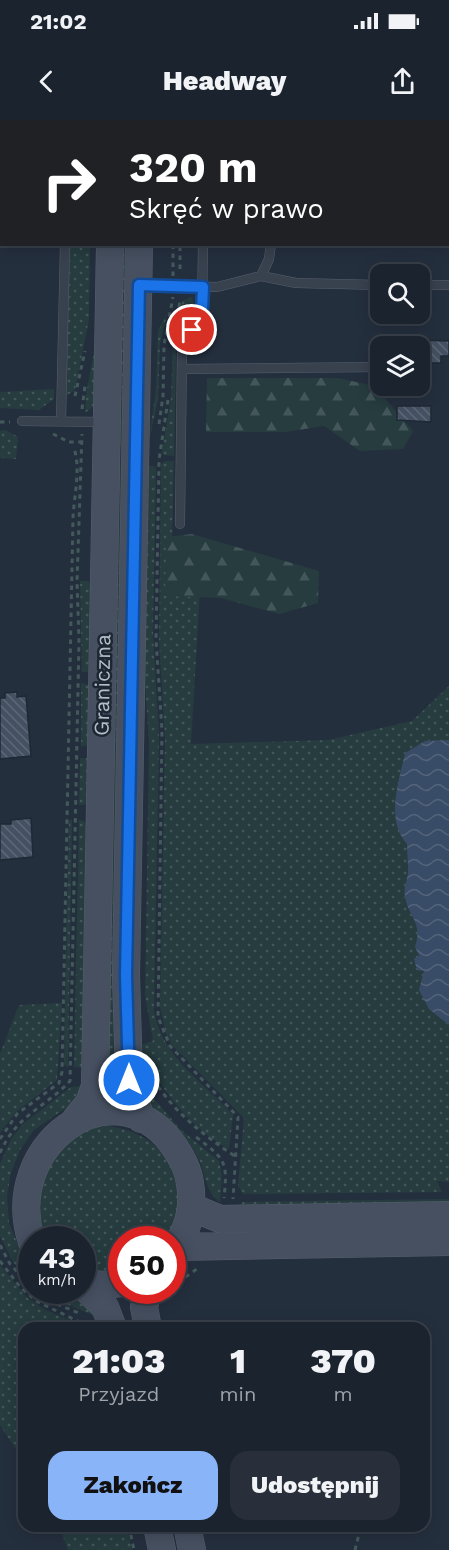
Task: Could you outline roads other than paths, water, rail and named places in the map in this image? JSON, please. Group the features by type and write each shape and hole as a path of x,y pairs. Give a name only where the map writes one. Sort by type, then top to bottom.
{"main road":[{"name":"Graniczna","path":"75,1120 89,1103 95,1086 94,422 110,246"},
{"name":"Graniczna","path":"140,246 126,975 129,1080 141,1119"},
{"path":"27,1226 21,1208 26,1173 44,1142 75,1120 107,1113 124,1114 141,1119 166,1136 185,1164 190,1180 191,1207 186,1227"},
{"path":"191,1207 209,1216 223,1219 449,1215"},
{"path":"186,1249 449,1242"},
{"path":"96,1298 105,1307 111,1322"},
{"path":"158,1532 162,1550"},
{"path":"188,1532 192,1550"}],"lane":[{"path":"61,422 65,246"},
{"path":"180,524 182,350 202,310 203,246"},
{"path":"261,276 270,259 271,246"},
{"path":"139,285 216,287 261,276 296,283 370,285"},
{"path":"430,285 449,285"},
{"path":"182,369 370,367"},
{"path":"22,422 94,422"}],"water":[{"path":"449,740 449,1025 429,1009 419,990 424,971 417,970 414,959 419,956 415,947 417,931 415,921 405,894 408,873 407,844 397,824 395,800 405,753 425,741"}]}
